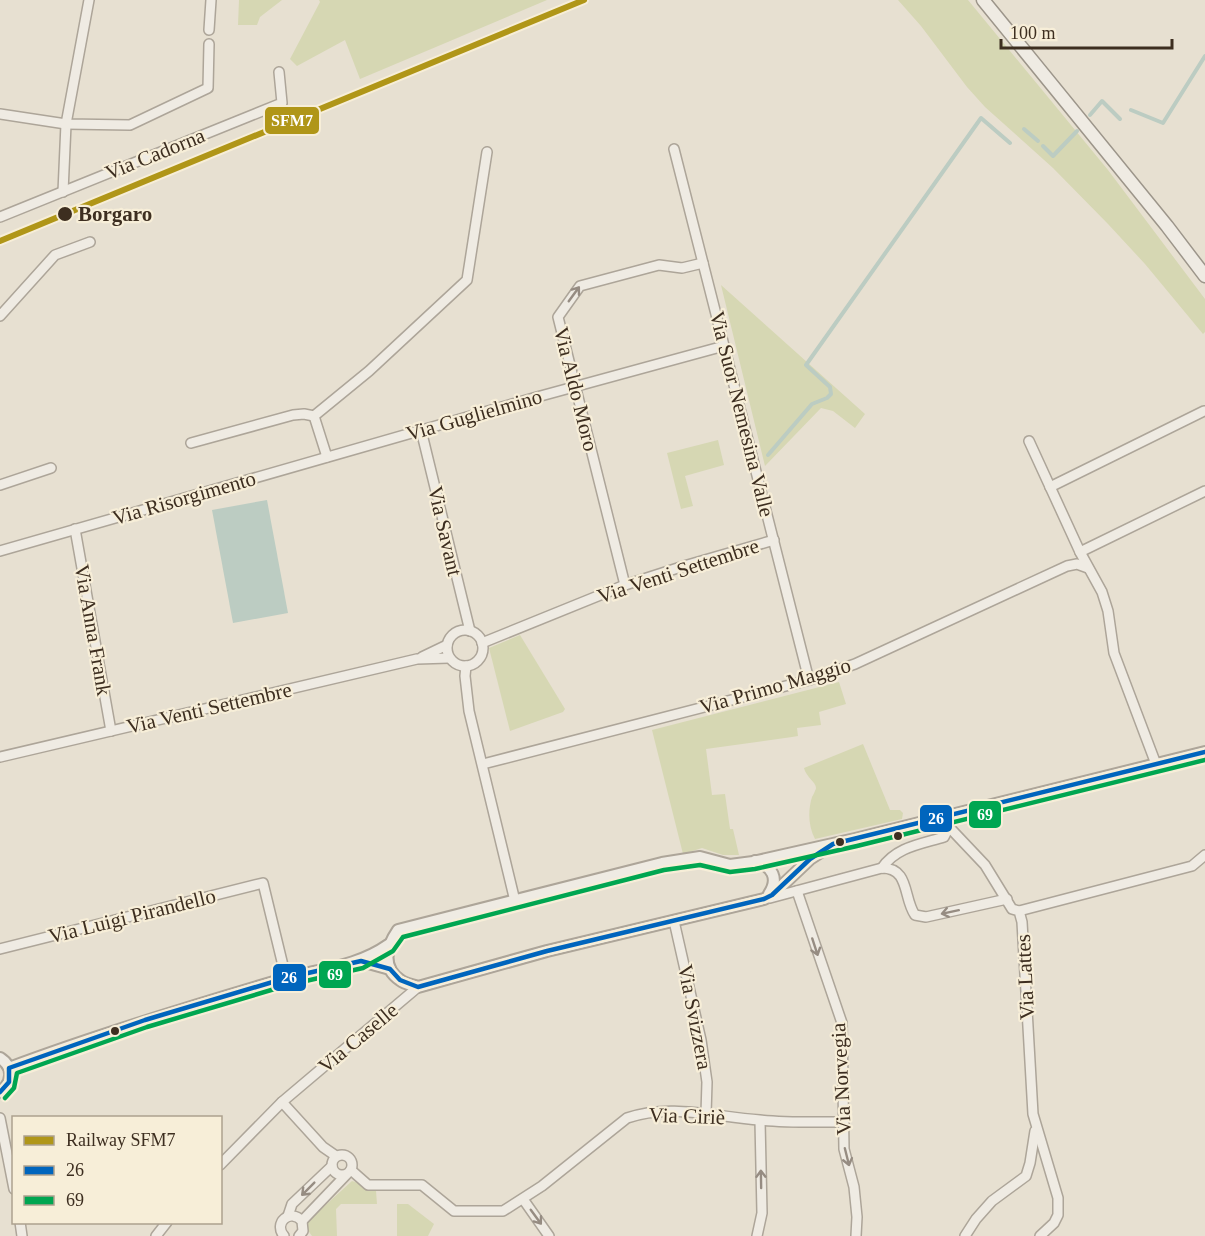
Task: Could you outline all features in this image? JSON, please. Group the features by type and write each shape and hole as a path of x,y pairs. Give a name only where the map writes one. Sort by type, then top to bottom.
{"main road":[{"path":"983,0 1205,276"}],"street":[{"path":"63,192 66,124 89,0"},
{"path":"209,30 211,0"},
{"path":"0,114 66,124 130,125 208,88 208,44"},
{"name":"Via Cadorna","path":"0,217 282,103 279,72"},
{"name":"Via Suor Nemesina Valle","path":"674,149 809,680"},
{"path":"314,416 369,371 467,280 487,152"},
{"path":"0,316 55,255 90,242"},
{"name":"Via Aldo Moro","path":"625,585 558,317 580,286 659,265 682,268 703,263"},
{"name":"Via Guglielmino","path":"327,457 724,346"},
{"path":"1050,488 1204,411"},
{"path":"191,443 293,415 314,416"},
{"path":"314,416 327,457"},
{"name":"Via Savant","path":"421,430 470,631"},
{"path":"1029,441 1080,552 1106,602 1114,653 1156,764"},
{"name":"Via Risorgimento","path":"0,551 327,457"},
{"path":"0,485 51,468"},
{"path":"1080,552 1205,491"},
{"name":"Via Anna Frank","path":"75,529 111,731"},
{"name":"Via Venti Settembre","path":"482,643 625,585 774,540"},
{"name":"Via Primo Maggio","path":"483,764 809,680 855,664 1067,566 1077,564 1088,568"},
{"path":"459,631 470,631 476,634 482,643 480,659 471,666 456,664 449,658 447,645 449,639 459,631"},
{"name":"Via Venti Settembre","path":"417,659 447,645"},
{"name":"Via Venti Settembre","path":"0,757 417,659 449,658"},
{"path":"465,666 469,711 515,901"},
{"path":"9,1068 145,1020 286,978 362,960 388,945 398,930 662,863 700,857 730,865 947,822 1205,752"},
{"path":"882,868 889,857 899,851 944,837 947,822"},
{"name":"Via Lattes","path":"947,822 985,865 1012,909 1019,911 1023,928 1033,1114 1058,1198 1058,1215 1054,1223 1040,1236"},
{"path":"764,899 772,895 810,859 833,844"},
{"path":"1019,911 1191,866 1205,855"},
{"path":"755,861 763,863 774,877 775,885 764,899"},
{"path":"764,899 882,868 889,868 899,873 904,881 915,915 926,917 1007,899"},
{"name":"Via Luigi Pirandello","path":"0,949 263,883 286,978"},
{"name":"Via Norvegia","path":"796,891 842,1023 844,1149 854,1187 857,1216 856,1236"},
{"name":"Via Caselle","path":"222,1163 282,1102 418,987 523,958 764,899"},
{"name":"Via Svizzera","path":"674,921 702,1050 707,1082 706,1114"},
{"path":"388,945 390,969"},
{"path":"362,960 390,969 400,980 418,987"},
{"path":"0,1058 11,1073 8,1084 0,1092"},
{"path":"282,1102 334,1161 337,1174 349,1172"},
{"name":"Via Ciriè","path":"349,1172 368,1185 422,1185 454,1211 503,1211 627,1118 643,1112 658,1110 760,1120 844,1122"},
{"path":"0,1118 12,1179"},
{"path":"757,1236 762,1213 760,1120"},
{"name":"Via Lattes","path":"966,1236 976,1219 992,1201 1026,1176 1036,1129"},
{"path":"284,1236 280,1224 288,1216 292,1204 334,1161 342,1155 349,1157 352,1163 349,1172 302,1221"},
{"path":"523,1198 549,1236"},
{"path":"288,1216 297,1216 302,1221 301,1236"},
{"path":"156,1236 165,1224"}],"green space":[{"path":"239,0 282,0 260,17 257,25 238,25"},
{"path":"319,0 547,0 360,79 345,40 297,66 290,59"},
{"path":"898,0 968,0 1108,170 1205,299 1205,332 1203,334 1145,264 1108,224 1053,168 985,107"},
{"path":"721,285 865,414 855,428 833,411 821,408 765,466"},
{"path":"718,440 724,465 685,476 693,506 681,509 667,453"},
{"path":"520,635 565,709 563,712 510,731 489,648"},
{"path":"839,682 846,704 819,712 821,725 797,728 798,736 706,749 712,795 725,794 730,829 733,829 739,855 723,855 702,848 683,854 652,730"},
{"path":"863,744 890,810 900,810 903,813 902,819 815,839 809,813 816,788 804,768"},
{"path":"352,1181 376,1191 377,1204 341,1204 336,1209 337,1236 312,1236 307,1229 307,1222"},
{"path":"397,1204 408,1204 434,1224 428,1236 397,1236"}],"shaded area":[{"path":"267,500 288,613 233,623 212,510"}],"waterway":[{"path":"1131,110 1163,123 1205,56"},
{"path":"1090,115 1102,101 1120,119"},
{"path":"768,455 812,404 831,394 830,387 806,365 981,118 1010,143"},
{"path":"1024,129 1038,141"},
{"path":"1043,146 1053,156 1077,131"}],"rail line":[{"name":"SFM7","path":"0,241 584,0"}],"transit line":[{"name":"26","path":"0,1092 9,1082 9,1068 145,1020 286,978 361,961 390,969 400,980 418,987 547,951 764,899 772,895 810,859 833,844 1205,752"},
{"name":"69","path":"5,1098 14,1088 17,1073 147,1027 288,985 363,968 393,951 403,937 664,870 700,865 730,872 755,869 1205,760"}],"place":[{"name":"Borgaro","path":"65,214"}]}
